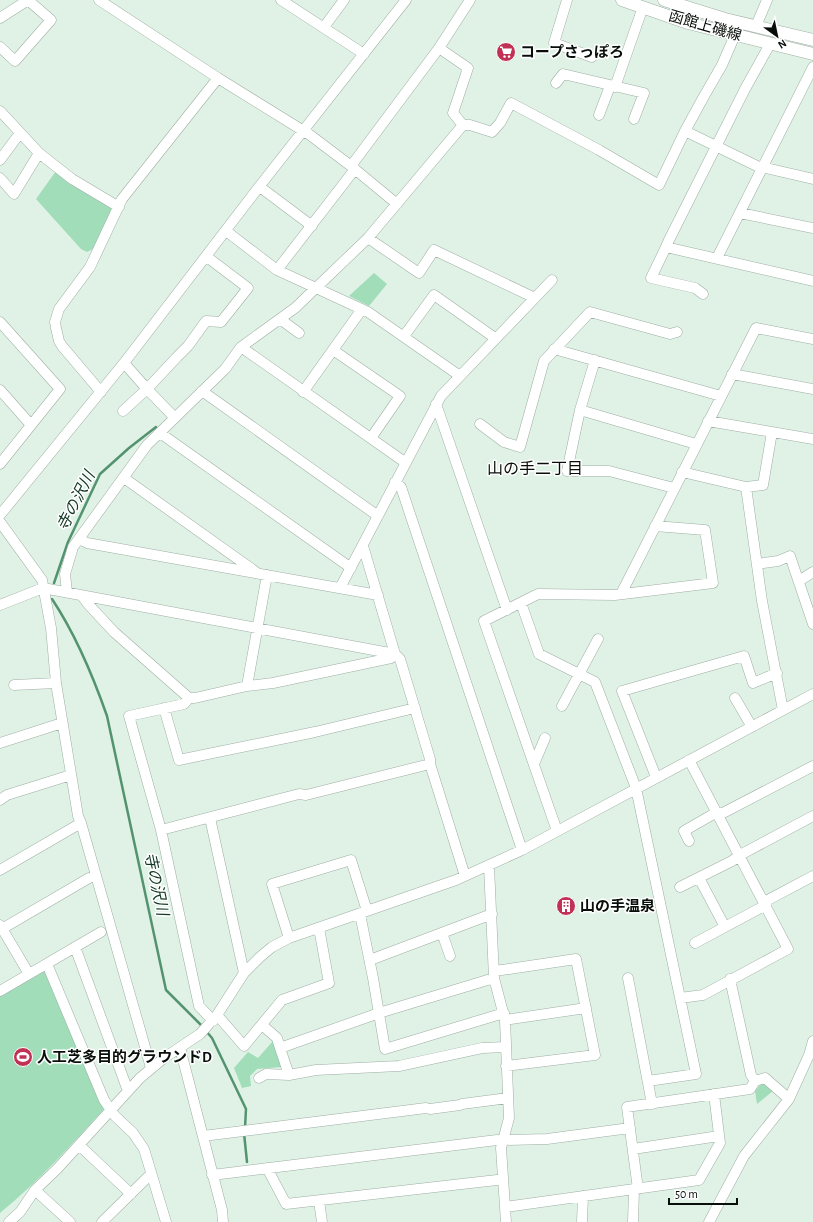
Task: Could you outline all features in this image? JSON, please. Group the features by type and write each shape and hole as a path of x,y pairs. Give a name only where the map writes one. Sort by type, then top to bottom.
{"main road":[{"name":"函館上磯線","path":"622,0 688,23 813,54"},
{"name":"函館上磯線","path":"664,0 725,19 813,40"}],"street":[{"path":"0,18 28,0 50,20 15,61 0,47"},
{"path":"99,0 218,78 310,135 397,204"},
{"path":"281,0 364,54"},
{"path":"324,27 344,0"},
{"path":"0,514 124,363 406,0"},
{"path":"277,270 312,226 439,48 470,0"},
{"path":"567,0 554,44 592,57"},
{"path":"756,26 767,0"},
{"path":"599,115 643,7"},
{"path":"463,125 470,125 492,132 500,123 511,103 599,150 659,185 702,98 722,65 735,35"},
{"path":"703,294 695,288 651,278 716,146 770,44"},
{"path":"439,48 468,68 453,113 463,125"},
{"path":"717,258 813,67"},
{"path":"556,83 563,74 644,92 634,119"},
{"path":"101,392 62,346 57,335 56,322 59,308 90,268 122,199 218,78"},
{"path":"0,111 39,153 72,179 119,207"},
{"path":"67,592 64,574 73,547 147,444 225,369 241,347 295,308 368,238 463,125"},
{"path":"685,131 762,168 813,179"},
{"path":"0,160 20,133"},
{"path":"0,178 14,194 39,153"},
{"path":"260,187 312,226"},
{"path":"740,213 813,228"},
{"path":"226,231 277,270 362,309 404,336 460,376"},
{"path":"368,238 419,273 434,250 535,298"},
{"path":"666,247 813,281"},
{"path":"123,411 147,389 188,346 206,321 221,322 248,288 207,257"},
{"path":"340,588 441,396 552,280"},
{"path":"404,336 434,295 495,338"},
{"path":"303,392 362,309"},
{"path":"480,424 504,442 520,447 544,361 590,312 670,334 677,332"},
{"path":"280,319 299,333"},
{"path":"0,322 60,389 1,461"},
{"path":"621,594 756,328 813,339"},
{"path":"241,347 406,463"},
{"path":"554,349 721,396"},
{"path":"333,350 400,396 371,438"},
{"path":"595,360 580,410 567,471 609,471 674,488"},
{"path":"124,363 175,418"},
{"path":"732,374 813,389"},
{"path":"0,390 31,425"},
{"path":"202,391 378,516"},
{"path":"436,404 507,610"},
{"path":"580,410 696,444"},
{"path":"708,421 813,439"},
{"path":"682,472 746,487 763,485 772,432"},
{"path":"160,433 351,568"},
{"path":"124,478 262,574"},
{"path":"395,482 401,487 522,850"},
{"path":"746,487 762,601 783,710"},
{"path":"0,522 42,580 51,628 56,683 62,723 78,816 151,1068"},
{"path":"557,831 484,621 538,594 621,594 713,583 705,530 655,526"},
{"path":"80,539 87,543 378,595"},
{"path":"363,546 396,654 400,659 430,759 430,764 465,876"},
{"path":"757,564 778,561 790,556 813,624"},
{"path":"799,581 813,572"},
{"path":"247,686 258,627 262,574"},
{"path":"0,605 43,588 396,654"},
{"path":"82,596 114,632 189,698 195,698 247,686 297,678 391,658 396,654"},
{"path":"521,603 539,654 595,682 636,788 696,1074 648,1081"},
{"path":"562,706 598,639"},
{"path":"656,777 622,690 744,656 754,683 777,673"},
{"path":"14,685 56,683"},
{"path":"9,1222 20,1212 36,1190 140,1078 151,1068 200,1034 213,1021 244,973 272,947 289,938 465,876 489,866 522,850 813,694"},
{"path":"189,698 184,704 130,716 161,830 199,1006 213,1021 244,1046 282,1000 329,983 319,928"},
{"path":"735,698 752,726"},
{"path":"164,708 179,760 315,732 415,708"},
{"path":"0,744 62,723"},
{"path":"534,764 545,738"},
{"path":"680,998 703,994 788,949 689,760"},
{"path":"161,830 299,794 306,795 430,764"},
{"path":"689,841 684,831 813,766"},
{"path":"0,800 7,795 71,775"},
{"path":"680,887 813,816"},
{"path":"210,818 244,973"},
{"path":"0,870 81,823"},
{"path":"289,938 272,884 351,860 363,912 384,1049 504,1016 586,1008"},
{"path":"489,866 495,975 504,1016 506,1047 509,1118 500,1140 502,1148 506,1222"},
{"path":"695,943 813,876"},
{"path":"29,974 1,928 89,878"},
{"path":"699,878 725,927"},
{"path":"370,960 492,914"},
{"path":"0,991 101,932"},
{"path":"442,934 450,956"},
{"path":"75,947 128,1091"},
{"path":"280,1048 379,1013 495,975 576,959 595,1055 506,1066"},
{"path":"47,964 104,1100 115,1116 133,1133 144,1149 166,1222"},
{"path":"628,978 652,1104"},
{"path":"730,979 751,1075 755,1080"},
{"path":"262,1025 277,1038 290,1075"},
{"path":"709,1222 744,1156 789,1099 809,1055 813,1041"},
{"path":"259,1078 266,1074 290,1075 316,1070 399,1066 482,1048 506,1047"},
{"path":"180,1048 222,1210 223,1222"},
{"path":"633,1222 636,1189 633,1149 627,1107 750,1089 755,1080 765,1078 789,1099"},
{"path":"505,1207 699,1180 720,1143 714,1094"},
{"path":"203,1136 426,1108 460,1106 462,1104 508,1098"},
{"path":"212,1175 500,1140 547,1139 630,1128"},
{"path":"633,1149 719,1136"},
{"path":"79,1145 131,1194"},
{"path":"267,1168 286,1204 497,1180"},
{"path":"102,1222 151,1174"},
{"path":"36,1190 70,1222"},
{"path":"582,1222 583,1196"},
{"path":"320,1201 322,1222"}],"green space":[{"path":"56,171 77,187 112,209 93,249 87,252 81,249 36,199"},
{"path":"374,273 387,284 369,306 349,296"},
{"path":"47,970 106,1107 42,1175 0,1213 0,996"},
{"path":"273,1041 282,1067 257,1069 250,1076 251,1086 242,1088 234,1068 248,1052 258,1058"},
{"path":"767,1083 774,1090 757,1104 755,1091 761,1084"}],"waterway":[{"name":"寺の沢川","path":"54,583 68,542 100,474 129,448 156,427"},
{"name":"寺の沢川","path":"52,599 69,627 83,656 107,716 166,990 203,1027"},
{"name":"寺の沢川","path":"206,1031 212,1038 246,1109 245,1128"},
{"name":"寺の沢川","path":"244,1133 247,1162"}],"place":[{"name":"コープさっぽろ","path":"506,52"},
{"name":"山の手温泉","path":"566,906"},
{"name":"人工芝多目的グラウンドD","path":"23,1057"}],"district":[{"name":"山の手二丁目","path":"535,469"}]}
